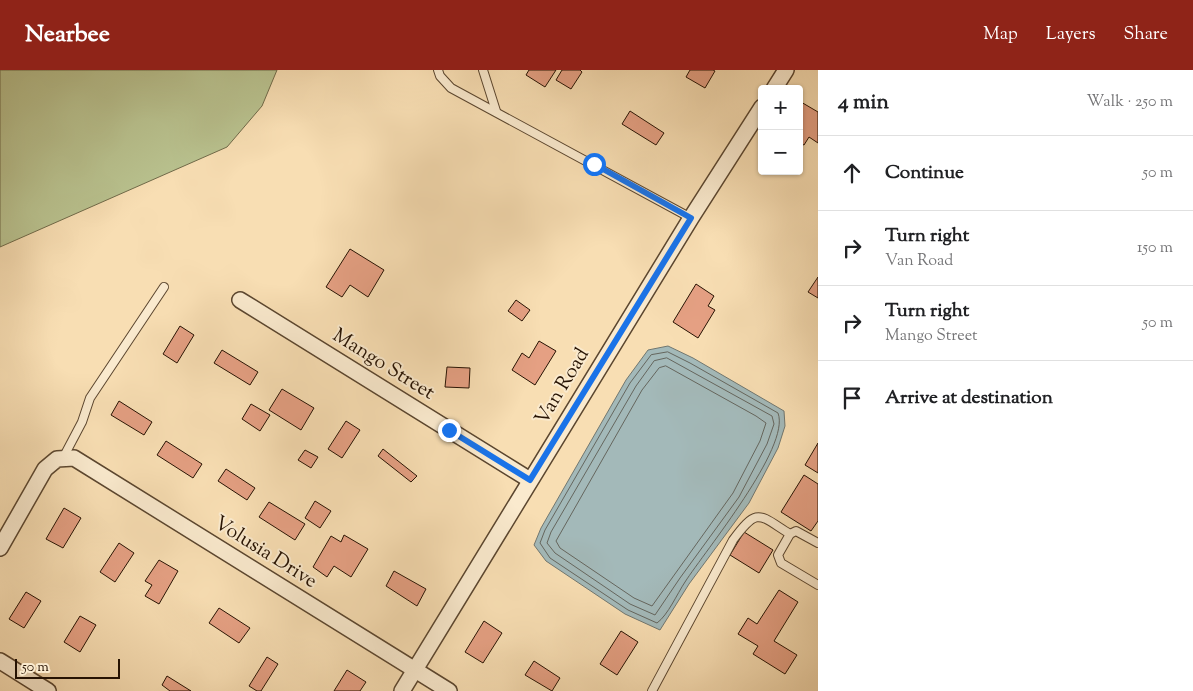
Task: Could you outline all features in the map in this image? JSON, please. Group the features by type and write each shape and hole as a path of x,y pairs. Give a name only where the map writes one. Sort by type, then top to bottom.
{"street":[{"path":"777,85 786,70"},
{"name":"Van Road","path":"402,691 691,218 758,113"},
{"name":"Mango Street","path":"240,300 530,480"},
{"path":"0,548 45,469 60,458"},
{"name":"Volusia Drive","path":"60,458 74,458 449,691"},
{"path":"0,661 48,691"}],"lane":[{"path":"438,70 440,76 451,88 691,218"},
{"path":"483,70 496,111"},
{"path":"60,458 82,422 90,398 164,287"},
{"path":"652,691 733,540 743,527 755,517 762,516 790,534"},
{"path":"818,543 796,531 790,534 778,555 781,563 818,585"}],"green space":[{"path":"0,70 277,70 262,106 227,147 0,247"}],"water":[{"path":"668,346 693,358 784,411 785,426 778,448 749,503 689,584 660,630 625,614 546,561 534,545 541,528 626,380 648,350"}],"building":[{"path":"529,70 556,70 545,87 526,75"},
{"path":"562,70 580,70 582,72 571,89 556,80"},
{"path":"690,70 715,71 705,88 686,77"},
{"path":"803,103 818,112 818,143 809,137 804,145"},
{"path":"630,111 664,133 656,145 622,124"},
{"path":"350,249 384,270 368,297 350,285 342,297 326,287"},
{"path":"818,277 818,298 808,292"},
{"path":"696,284 714,296 708,306 715,310 698,338 673,322"},
{"path":"516,300 530,310 522,321 508,311"},
{"path":"180,326 194,335 177,363 163,354"},
{"path":"539,341 556,351 535,385 512,370 522,353 529,358"},
{"path":"222,350 258,372 250,385 214,363"},
{"path":"447,367 470,368 469,388 445,387"},
{"path":"282,389 314,408 301,430 269,410"},
{"path":"119,401 152,422 144,435 111,415"},
{"path":"251,404 270,415 260,431 242,419"},
{"path":"346,421 360,430 342,458 328,449"},
{"path":"166,441 202,464 193,478 157,455"},
{"path":"818,443 818,473 805,465"},
{"path":"383,449 417,476 411,482 378,456"},
{"path":"305,450 318,457 311,468 298,460"},
{"path":"226,469 255,488 247,500 218,481"},
{"path":"804,475 818,484 818,521 811,531 781,512"},
{"path":"315,501 331,511 320,528 305,518"},
{"path":"269,502 305,524 295,540 259,517"},
{"path":"64,508 81,518 63,548 46,539"},
{"path":"744,532 773,550 759,573 730,555"},
{"path":"344,535 368,549 351,577 334,566 327,577 313,567 331,536 341,542"},
{"path":"119,543 134,553 115,582 100,572"},
{"path":"159,560 178,571 159,604 145,596 152,585 145,581"},
{"path":"394,571 426,589 417,606 386,586"},
{"path":"779,590 798,602 774,641 797,655 785,674 753,654 758,646 738,634 748,618 757,624"},
{"path":"26,592 41,601 24,628 9,619"},
{"path":"219,608 250,628 239,643 209,623"},
{"path":"80,616 96,625 80,652 64,642"},
{"path":"484,621 502,633 483,663 465,652"},
{"path":"621,631 638,642 617,675 600,664"},
{"path":"267,657 278,664 261,691 257,691 249,686"},
{"path":"534,661 560,678 552,691 525,675"},
{"path":"347,670 366,682 360,691 334,691"},
{"path":"167,676 191,691 170,691 162,685"}],"route":[{"path":"449,430 530,480 691,218 594,164"}]}
